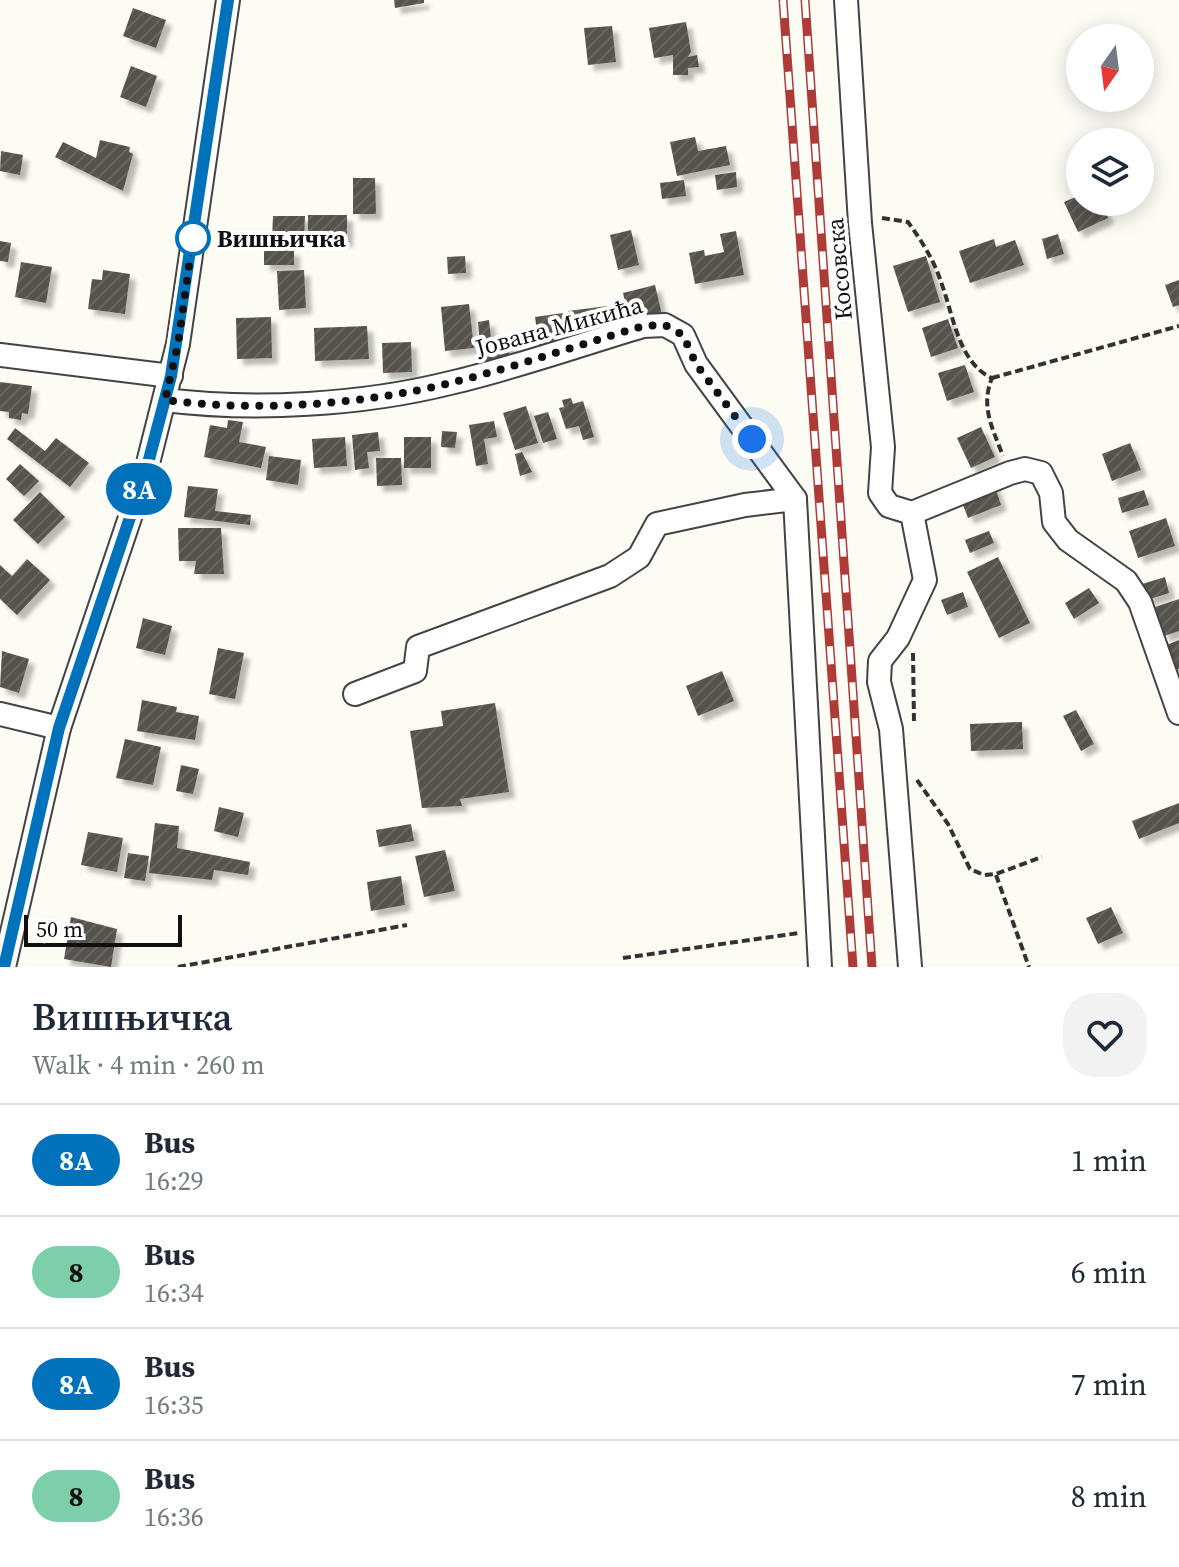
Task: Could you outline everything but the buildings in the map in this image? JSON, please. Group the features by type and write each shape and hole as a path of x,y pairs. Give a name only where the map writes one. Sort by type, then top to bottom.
{"street":[{"path":"4,967 59,728 147,467 171,376 228,0"},
{"name":"Косовска","path":"846,0 860,223 883,447 880,493 889,506 912,513"},
{"name":"Јована Микића","path":"165,400 257,405 382,395 449,384 643,326 665,325 683,335 696,364 795,499"},
{"path":"0,355 171,376"},
{"path":"910,967 891,729 879,682 880,661 898,638 925,580 912,513 1010,473 1025,469 1041,473 1051,493 1054,522 1068,540 1126,581 1140,602 1179,713"},
{"path":"355,694 415,671 418,647 610,576 639,557 657,524 795,499 820,967"},
{"path":"0,714 59,728"}],"path":[{"path":"860,223 874,217 908,222 942,283 949,316 978,372 992,378 1179,326"},
{"path":"992,378 985,394 986,410 1010,473"},
{"path":"913,653 914,729"},
{"path":"914,775 948,824 970,869 984,875 996,874 1042,857"},
{"path":"996,874 1029,967"},
{"path":"178,967 407,925"},
{"path":"623,958 817,930"}],"railway":[{"path":"783,0 853,967"},
{"path":"805,0 872,967"}],"bus line":[{"name":"8A","path":"4,967 59,728 147,467 171,376 228,0"}],"place":[{"name":"Вишњичка","path":"193,238"}],"route":[{"path":"193,238 178,344 165,400 257,405 382,395 449,384 643,326 665,325 683,335 696,364 752,439"}]}
